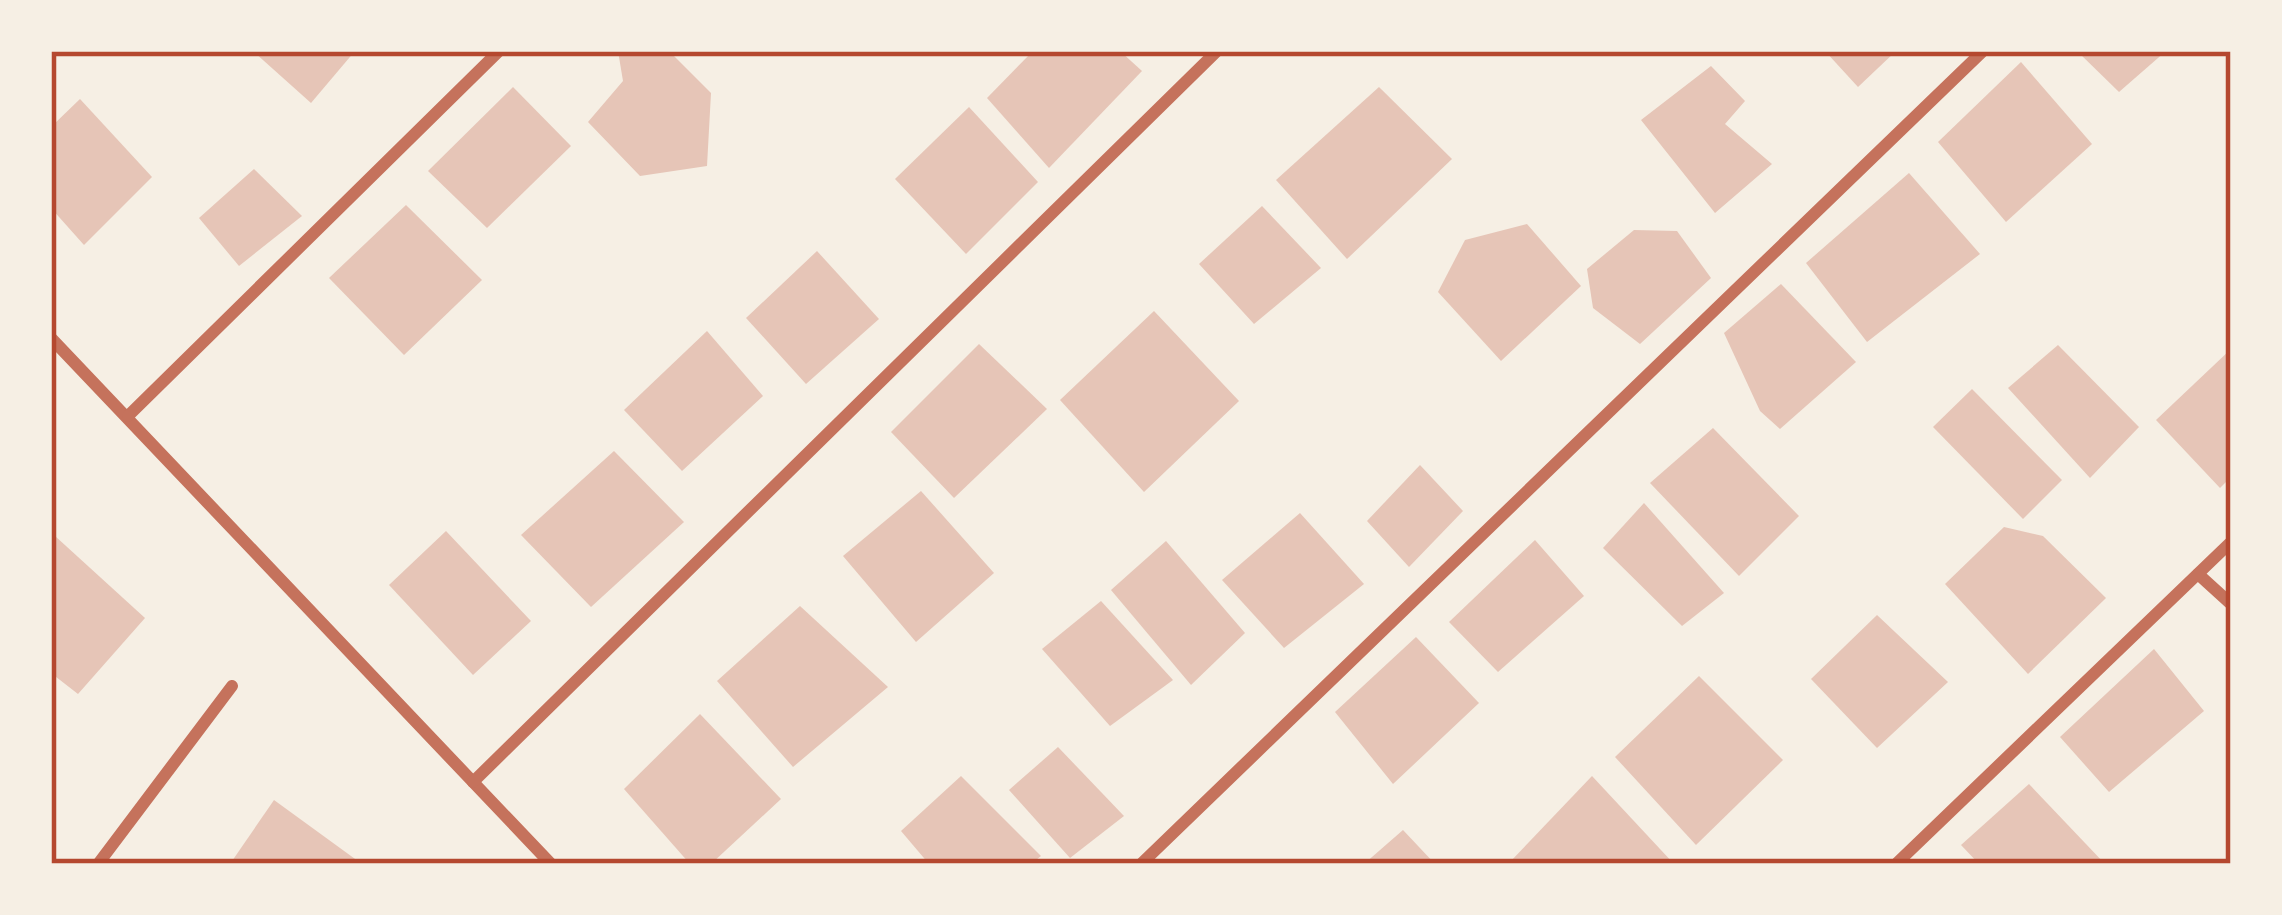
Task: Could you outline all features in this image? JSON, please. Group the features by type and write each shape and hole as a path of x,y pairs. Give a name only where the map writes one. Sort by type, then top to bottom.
{"street":[{"path":"128,416 499,51"},
{"path":"472,782 1217,51"},
{"path":"1141,864 1983,51"},
{"path":"51,338 551,864"},
{"path":"1896,864 2231,542"},
{"path":"2198,574 2231,604"},
{"path":"98,864 232,686"}],"building":[{"path":"253,51 355,51 311,103"},
{"path":"618,51 669,51 711,93 707,166 640,176 588,122 623,81"},
{"path":"1033,51 1120,51 1142,71 1049,168 987,98"},
{"path":"1825,51 1896,51 1858,87"},
{"path":"2077,51 2166,51 2119,92"},
{"path":"2021,62 2092,144 2006,222 1938,142"},
{"path":"1711,66 1745,101 1725,124 1772,164 1715,213 1641,120"},
{"path":"513,87 571,146 487,228 428,171"},
{"path":"1379,87 1452,159 1347,259 1276,180"},
{"path":"80,99 152,177 84,245 51,208 51,127"},
{"path":"969,107 1038,182 966,254 895,179"},
{"path":"254,169 302,216 239,266 199,218"},
{"path":"1909,173 1980,254 1867,342 1806,263"},
{"path":"406,205 482,280 404,355 329,278"},
{"path":"1262,206 1321,268 1254,324 1199,264"},
{"path":"1527,224 1581,286 1501,361 1438,292 1465,240"},
{"path":"1634,230 1677,231 1711,278 1640,344 1593,308 1587,269"},
{"path":"817,251 879,319 806,384 746,318"},
{"path":"1781,284 1856,362 1780,429 1760,411 1724,333"},
{"path":"1154,311 1239,401 1144,492 1060,400"},
{"path":"707,331 763,396 682,471 624,410"},
{"path":"979,344 1047,409 954,498 891,432"},
{"path":"2058,345 2139,427 2090,478 2008,388"},
{"path":"2231,349 2231,477 2220,488 2156,420"},
{"path":"1972,389 2062,480 2023,519 1933,427"},
{"path":"1713,428 1799,516 1739,576 1650,483"},
{"path":"614,451 684,522 591,607 521,535"},
{"path":"1420,465 1463,511 1409,567 1367,521"},
{"path":"921,491 994,573 916,642 843,556"},
{"path":"1644,503 1724,593 1682,626 1603,548"},
{"path":"1300,513 1364,584 1284,648 1222,580"},
{"path":"2004,527 2043,536 2106,598 2028,674 1945,584"},
{"path":"446,531 531,621 473,675 389,585"},
{"path":"55,536 145,618 78,694 51,673"},
{"path":"1535,540 1584,596 1498,672 1449,622"},
{"path":"1166,541 1245,633 1191,685 1111,590"},
{"path":"1101,601 1173,680 1110,726 1042,649"},
{"path":"800,606 888,687 793,767 717,681"},
{"path":"1877,615 1948,682 1877,748 1811,679"},
{"path":"1416,637 1479,703 1393,784 1335,712"},
{"path":"2154,649 2204,711 2109,792 2060,737"},
{"path":"1699,676 1783,760 1696,845 1615,757"},
{"path":"700,714 781,799 711,864 690,864 624,789"},
{"path":"1058,747 1124,816 1070,858 1009,790"},
{"path":"961,776 1041,856 1031,864 929,864 901,831"},
{"path":"1592,776 1674,864 1508,864"},
{"path":"2029,784 2105,864 1979,864 1961,845"},
{"path":"274,800 362,864 230,864"},
{"path":"1403,830 1435,864 1364,864"}]}
